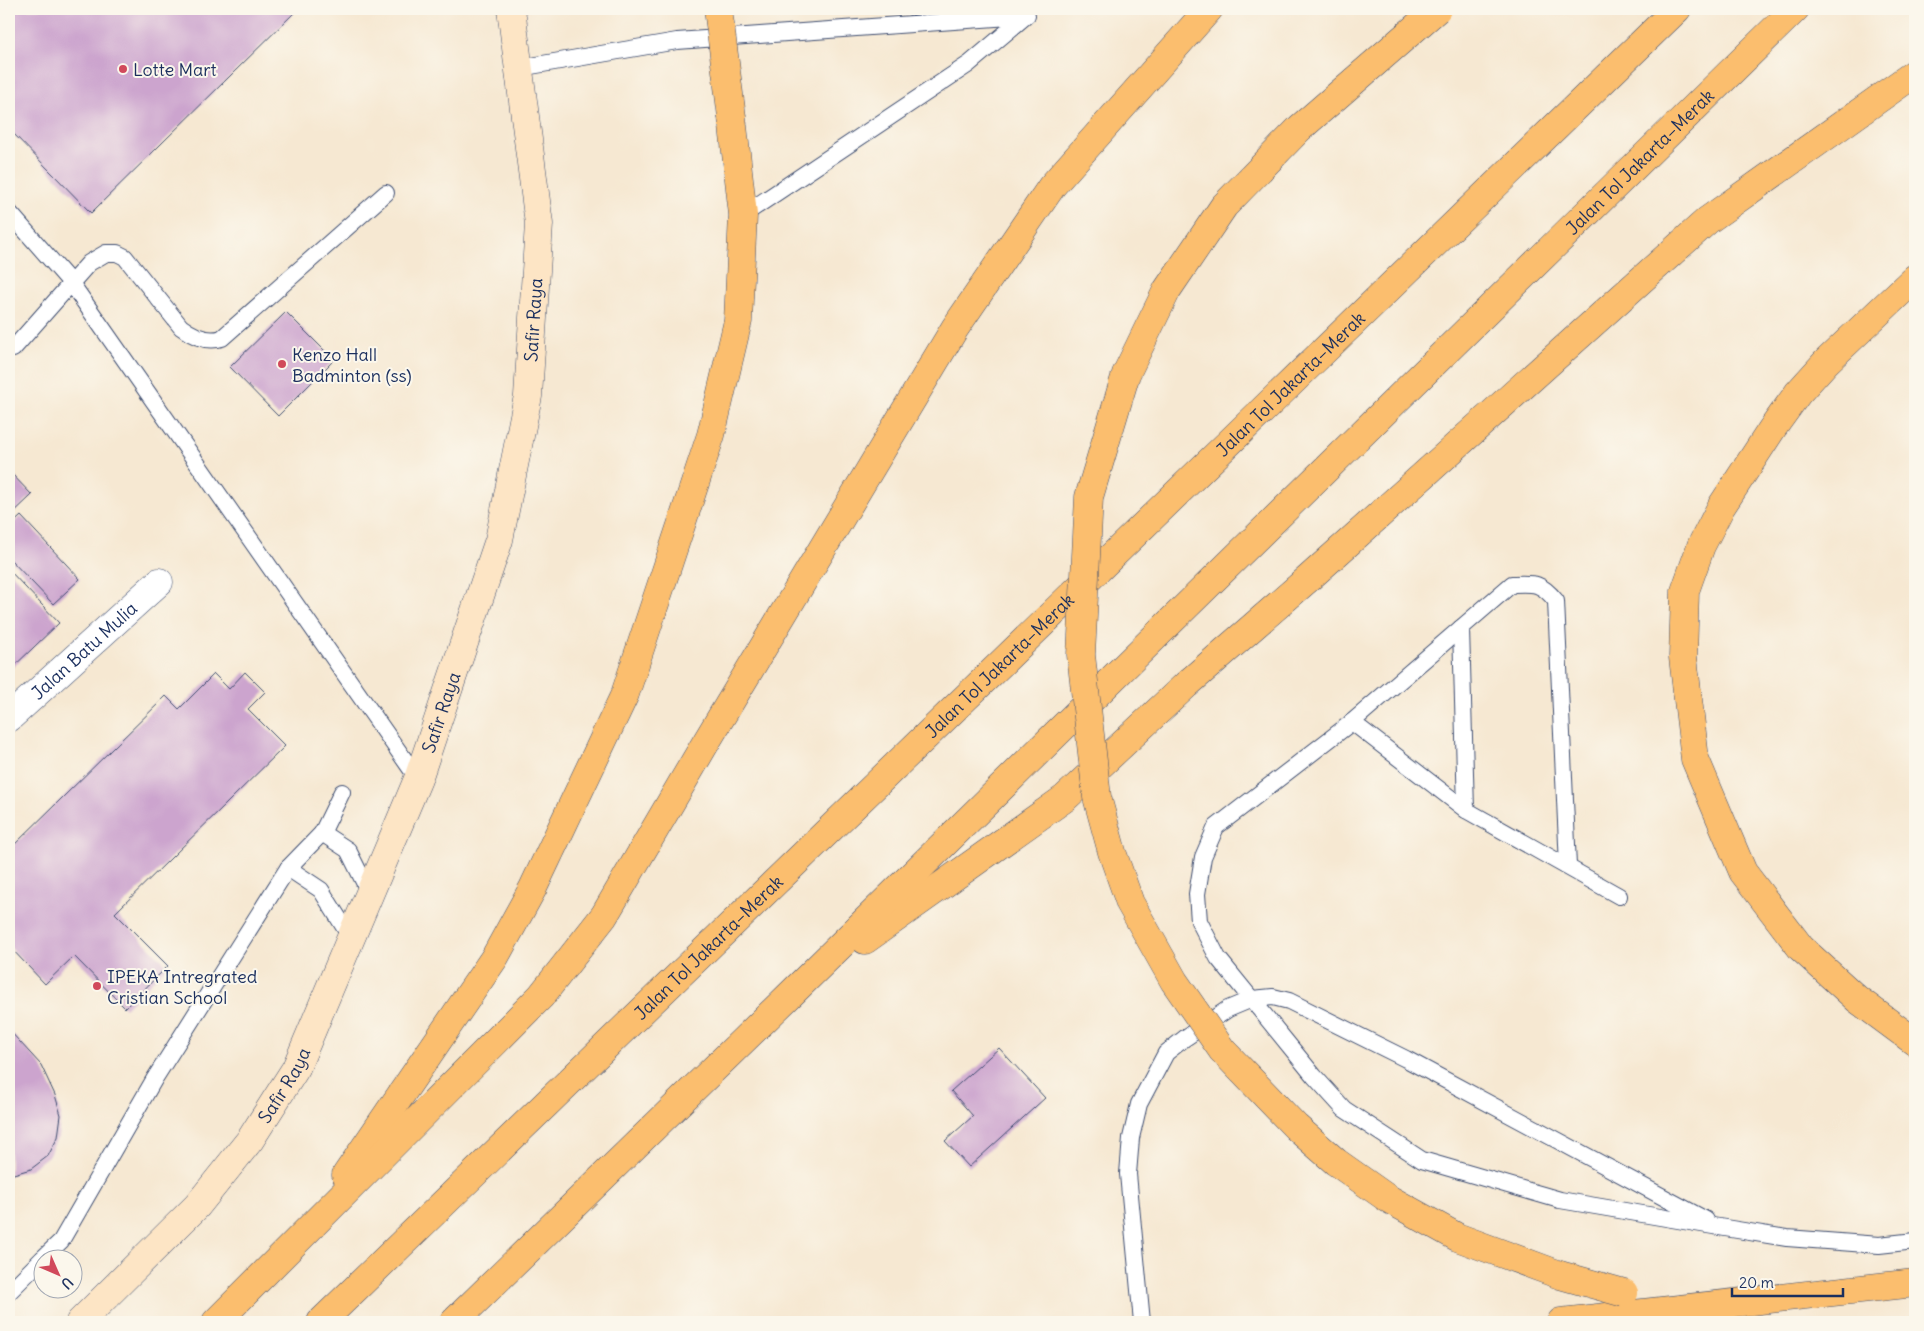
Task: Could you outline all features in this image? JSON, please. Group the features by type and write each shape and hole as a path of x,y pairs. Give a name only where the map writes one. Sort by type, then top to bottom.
{"highway":[{"path":"307,1232 495,957 533,888 625,694 711,435 738,321 743,215 718,9"},
{"path":"216,1322 541,996 604,916 955,328 1052,186 1209,9"},
{"path":"1437,9 1300,128 1224,206 1167,290 1126,374 1089,497 1081,655 1097,797 1112,852 1130,903 1174,982 1222,1050 1296,1127 1336,1162 1387,1198 1457,1237 1560,1275 1627,1304 1682,1310 1915,1283"},
{"name":"Jalan Tol Jakarta–Merak","path":"321,1322 1677,9"},
{"name":"Jalan Tol Jakarta–Merak","path":"454,1322 1795,9"},
{"path":"796,989 1066,798 1186,685 1309,578 1708,220 1915,72"},
{"path":"1915,278 1826,362 1798,393 1721,507 1701,546 1685,591 1683,657 1695,759 1743,872 1801,948 1857,1000 1915,1042"},
{"path":"1561,1322 1627,1304"}],"street":[{"name":"Safir Raya","path":"80,1322 197,1206 250,1140 296,1068 418,779 500,540 528,396 539,224 511,9"},
{"name":"Jalan Batu Mulia","path":"9,718 159,582"}],"lane":[{"path":"519,68 677,41 1029,12"},
{"path":"743,215 969,64 1029,12"},
{"path":"10,349 89,263 106,253 117,253 125,257 181,326 191,334 214,341 222,338 386,193"},
{"path":"9,212 71,284 418,779"},
{"path":"1568,866 1556,600 1547,589 1536,583 1512,584 1352,722 1216,827 1203,857 1197,894 1200,920 1218,958 1314,1076 1344,1109 1422,1160 1560,1200 1719,1227 1787,1238 1879,1245 1915,1241"},
{"path":"1461,628 1466,810"},
{"path":"1352,722 1466,810 1619,896"},
{"path":"54,1248 61,1241 155,1078 288,868 322,832 342,792"},
{"path":"322,832 348,850 370,894"},
{"path":"288,868 321,890 351,938"},
{"path":"1142,1322 1128,1174 1132,1138 1139,1104 1166,1053 1228,1009 1252,999 1272,997 1290,1001 1406,1059 1719,1227"},
{"path":"9,1292 32,1270"}],"building":[{"name":"Lotte Mart","path":"9,9 298,9 91,213 9,129"},
{"name":"Kenzo Hall Badminton (ss)","path":"286,312 334,360 278,416 230,367"},
{"path":"9,471 32,495 9,517"},
{"path":"21,516 80,579 53,604 9,558 9,527"},
{"path":"9,570 59,623 9,671"},
{"path":"245,672 265,692 248,709 285,746 115,913 168,966 125,1008 74,956 45,984 9,946 9,850 166,696 179,709 214,674 229,689"},
{"path":"9,1030 41,1065 55,1095 61,1115 58,1137 48,1156 31,1169 10,1175"},
{"path":"999,1048 1045,1098 969,1167 945,1141 973,1116 951,1091"}],"place":[{"name":"Lotte Mart","path":"123,69"},
{"name":"Kenzo Hall Badminton (ss)","path":"282,364"},
{"name":"IPEKA Intregrated Cristian School","path":"97,986"}]}
